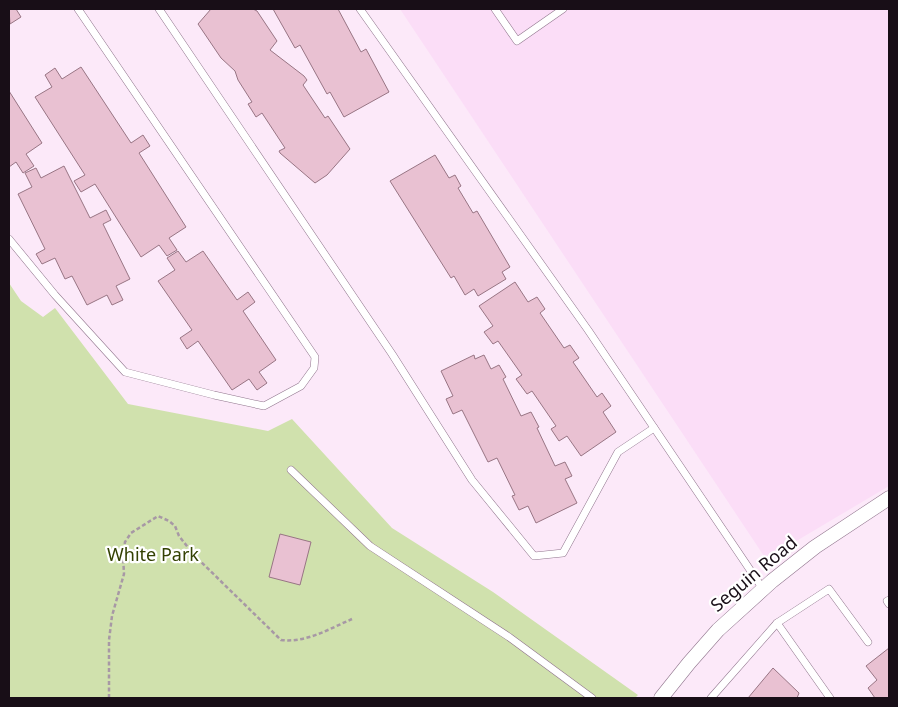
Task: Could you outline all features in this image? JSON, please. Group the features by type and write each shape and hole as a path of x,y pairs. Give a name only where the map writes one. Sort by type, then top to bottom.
{"street":[{"name":"Seguin Road","path":"662,698 688,663 718,630 763,589 815,547 889,498"}],"lane":[{"path":"9,239 55,295 125,372 264,406 301,386 314,368 314,356 78,9"},
{"path":"159,9 392,354 472,480 534,556 563,553 618,452 654,428"},
{"path":"360,9 588,330 763,589"},
{"path":"495,9 517,41 563,9"},
{"path":"291,470 370,546 509,637 592,698"},
{"path":"711,698 777,623 829,589 868,642"},
{"path":"777,623 830,698"}],"path":[{"path":"109,698 109,640 112,616 124,574 123,554 125,542 131,533 158,516 170,521 175,526 179,536 194,555 281,640 294,641 306,638 352,620"}],"shaded area":[{"path":"400,9 889,9 889,486 766,559"}],"green space":[{"name":"White Park","path":"9,283 21,301 43,317 55,308 128,404 268,431 292,419 392,528 493,592 638,695 635,698 9,698"}],"building":[{"path":"9,9 16,9 21,17 10,24"},
{"path":"211,9 253,9 257,11 277,41 270,50 304,76 307,80 303,85 325,118 328,116 350,149 327,175 315,183 280,153 279,151 285,148 262,113 256,117 248,104 252,102 238,80 235,71 221,58 198,24"},
{"path":"273,9 338,9 361,52 366,49 389,92 344,117 330,92 327,94 300,45 295,48"},
{"path":"81,67 131,143 143,135 150,146 139,153 186,227 169,238 177,250 167,256 159,245 141,257 95,184 81,192 74,181 85,175 35,97 52,87 45,75 55,68 62,79"},
{"path":"9,91 42,143 26,154 34,166 23,173 16,162 9,167"},
{"path":"435,155 449,178 455,175 461,186 458,188 473,213 477,211 510,267 502,272 506,279 478,296 474,289 465,295 454,276 451,278 390,181"},
{"path":"64,166 90,218 106,210 111,220 103,224 130,279 116,286 123,300 112,305 107,295 87,305 72,276 65,279 55,258 42,264 36,254 45,249 18,194 32,187 25,173 36,168 41,178"},
{"path":"178,251 186,262 203,251 237,300 248,292 255,302 243,311 276,360 259,372 267,383 257,390 249,379 232,390 198,341 187,349 180,338 192,330 158,281 175,270 167,258"},
{"path":"515,282 528,302 537,297 545,309 540,313 564,348 570,345 579,358 573,362 597,397 602,393 611,406 603,412 616,432 581,456 567,436 559,441 551,429 556,426 532,391 527,394 516,379 522,375 498,341 493,344 484,332 493,326 479,306"},
{"path":"474,355 475,359 484,355 491,369 499,365 506,377 503,379 521,416 531,412 555,466 565,462 572,476 565,479 577,503 536,523 528,506 519,510 512,496 515,495 497,458 488,462 462,410 453,414 446,399 453,396 441,371"},
{"path":"280,534 311,542 300,585 269,577"},
{"path":"889,648 889,698 875,698 868,688 877,680 866,666"},
{"path":"773,668 799,693 797,698 748,698"}]}
